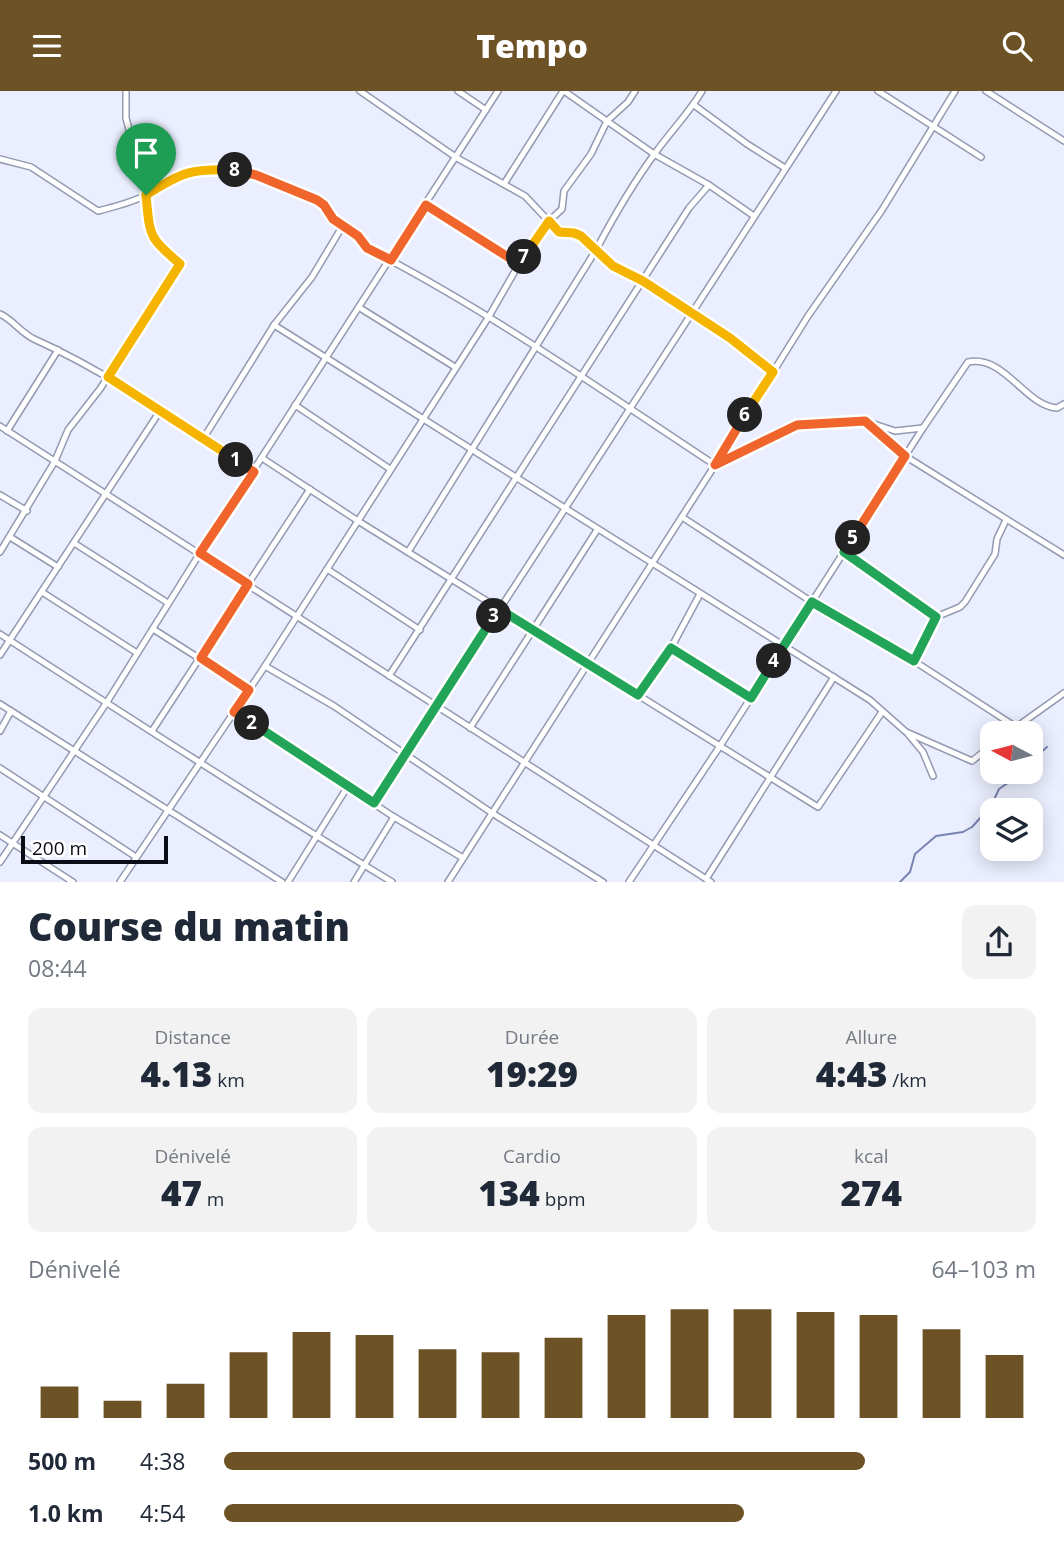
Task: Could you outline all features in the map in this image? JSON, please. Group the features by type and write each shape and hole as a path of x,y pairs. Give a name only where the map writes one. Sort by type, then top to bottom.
{"street":[{"path":"0,552 55,461 68,430 108,377 180,264 155,242 151,234 146,183 137,176 139,167 129,134 126,91"},
{"path":"360,91 457,158 525,196 559,232 581,236 613,266 643,281 693,313 773,372"},
{"path":"458,91 486,110"},
{"path":"0,862 107,702 498,91"},
{"path":"503,184 564,91 654,154 709,185 754,216"},
{"path":"120,882 265,666 488,318 519,264 549,221 562,209 564,191 591,154 607,121 628,102 635,91"},
{"path":"408,552 596,250 618,208 654,154 694,105 702,91"},
{"path":"374,803 836,91"},
{"path":"878,91 981,157"},
{"path":"447,882 653,565 808,316 882,211 955,91"},
{"path":"986,91 1064,141"},
{"path":"694,105 785,168"},
{"path":"0,159 31,167 98,211 128,204 172,178 190,171 234,170 256,175 317,200 324,205 333,219 358,236 367,248 583,377 715,465"},
{"path":"389,676 689,208 709,185"},
{"path":"426,205 519,264"},
{"path":"203,439 274,325 313,277 342,226"},
{"path":"360,308 455,367"},
{"path":"0,314 33,339 58,349 108,377 254,472"},
{"path":"274,325 870,700 923,752 933,776"},
{"path":"7,431 58,349"},
{"path":"629,882 968,362 977,360 998,369 1040,404 1057,408 1064,413"},
{"path":"1057,408 1064,404"},
{"path":"295,405 390,469"},
{"path":"0,655 160,411"},
{"path":"715,465 797,425 865,421 895,431 923,428"},
{"path":"865,421 905,456 1064,555"},
{"path":"0,426 708,880 834,677"},
{"path":"262,458 818,807 882,712"},
{"path":"152,731 310,489"},
{"path":"0,495 27,511"},
{"path":"682,517 812,602 914,661 1007,721"},
{"path":"914,661 936,617 960,607 964,602 995,554 997,539 1006,520"},
{"path":"470,728 597,530"},
{"path":"10,537 58,566"},
{"path":"74,543 168,603"},
{"path":"844,552 936,617"},
{"path":"327,569 420,630"},
{"path":"42,592 137,653"},
{"path":"638,695 671,648 700,594"},
{"path":"153,629 249,690"},
{"path":"0,634 259,801 392,882"},
{"path":"671,648 751,698"},
{"path":"265,666 334,706 492,813 603,882"},
{"path":"1024,721 1064,693"},
{"path":"0,704 285,882 348,786"},
{"path":"0,731 11,711"},
{"path":"234,712 394,817 463,858"},
{"path":"905,732 972,761 980,755"},
{"path":"0,768 136,857"},
{"path":"354,882 394,817"},
{"path":"0,835 74,882"}],"waterway":[{"path":"1043,750 1047,747"},
{"path":"900,882 910,872 915,854 936,836 963,832 972,827 991,806 999,789 1006,784"}],"route":[{"path":"234,170 256,175 317,200 324,205 333,219 358,236 367,248 391,260 426,205 519,264 549,221 559,232 581,236 613,266 643,281 730,338 773,372 715,465 797,425 838,421 865,421 905,456 844,552 936,617 914,661 812,602 751,698 671,648 638,695 499,609 374,803 234,712 249,690 201,658 248,584 200,553 254,472 108,377 180,264 155,242 151,234 146,195 179,174 190,171 234,170"}]}
